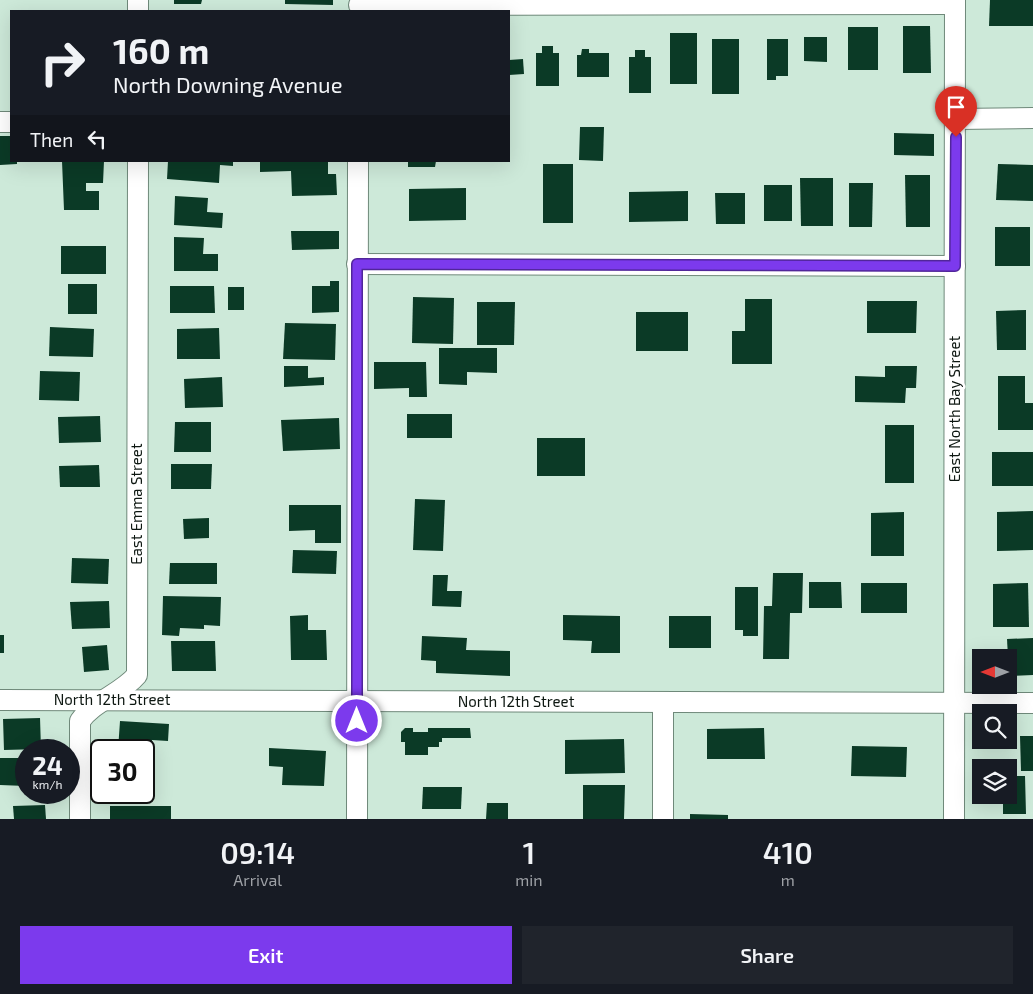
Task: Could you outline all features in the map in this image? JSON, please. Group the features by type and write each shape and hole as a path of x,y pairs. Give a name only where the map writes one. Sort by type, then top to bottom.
{"street":[{"path":"359,5 955,2"},
{"name":"East North Bay Street","path":"954,819 955,2"},
{"path":"956,119 1033,118"},
{"name":"East Emma Street","path":"80,819 80,721 85,714 128,685 137,675 138,162"},
{"path":"357,819 358,162"},
{"path":"357,264 955,266"},
{"name":"North 12th Street","path":"0,700 1033,703"},
{"path":"663,702 663,819"}],"building":[{"path":"174,0 202,0 201,4 174,4"},
{"path":"285,0 333,0 333,5 285,4"},
{"path":"990,0 1033,0 1033,26 989,26"},
{"path":"903,26 930,26 931,73 903,73"},
{"path":"848,27 878,27 878,70 848,70"},
{"path":"670,33 697,33 697,84 670,84"},
{"path":"804,37 827,37 827,62 804,61"},
{"path":"712,39 739,39 739,94 712,94"},
{"path":"767,39 788,39 788,76 776,76 776,80 767,80"},
{"path":"542,46 553,46 553,53 559,53 559,86 536,86 536,53 542,53"},
{"path":"582,49 589,49 589,53 609,53 609,77 577,77 577,55 581,55"},
{"path":"635,50 645,50 645,57 651,57 651,93 629,93 629,57 635,57"},
{"path":"523,59 524,74 510,75 510,60"},
{"path":"580,127 604,127 603,161 579,160"},
{"path":"894,133 934,134 934,156 894,155"},
{"path":"0,136 10,136 10,162 17,162 17,164 0,165"},
{"path":"62,162 104,162 103,183 86,183 86,191 99,191 99,210 64,210"},
{"path":"168,162 233,162 233,166 220,165 219,183 167,179"},
{"path":"260,162 328,162 328,174 336,174 337,195 292,196 291,171 260,172"},
{"path":"408,162 436,162 435,167 408,167"},
{"path":"543,164 573,164 573,223 543,223"},
{"path":"998,164 1033,165 1033,201 996,200"},
{"path":"905,175 930,175 930,227 906,227"},
{"path":"800,178 833,178 833,226 801,226"},
{"path":"849,183 873,183 872,227 849,227"},
{"path":"764,185 792,185 792,221 764,221"},
{"path":"466,188 466,220 409,221 409,189"},
{"path":"688,191 688,221 629,222 629,192"},
{"path":"715,193 745,193 745,224 716,224"},
{"path":"175,196 208,198 207,212 223,213 222,228 174,225"},
{"path":"995,227 1030,227 1030,266 995,266"},
{"path":"291,231 339,231 339,249 292,250"},
{"path":"174,237 204,238 203,254 218,254 218,271 174,271"},
{"path":"61,246 106,246 106,274 61,274"},
{"path":"330,281 339,281 339,312 312,313 312,286 330,286"},
{"path":"68,284 97,284 97,314 68,314"},
{"path":"170,286 214,286 215,313 170,313"},
{"path":"228,287 244,287 244,310 228,310"},
{"path":"413,297 454,298 453,344 412,343"},
{"path":"745,299 772,299 772,364 732,364 732,331 745,331"},
{"path":"867,301 917,301 916,333 867,333"},
{"path":"477,302 515,302 514,345 477,345"},
{"path":"1026,310 1026,350 997,350 996,311"},
{"path":"636,312 688,312 688,351 636,351"},
{"path":"285,323 336,324 335,360 283,359"},
{"path":"50,327 94,329 93,357 49,356"},
{"path":"219,328 220,359 177,359 177,329"},
{"path":"439,348 497,348 497,373 467,372 467,385 439,384"},
{"path":"374,362 426,362 427,397 409,397 409,388 374,389"},
{"path":"284,366 308,366 308,378 324,377 324,385 284,387"},
{"path":"885,366 917,366 916,388 906,388 905,403 855,402 855,376 885,377"},
{"path":"40,371 80,372 79,401 39,400"},
{"path":"998,376 1025,376 1025,403 1033,403 1033,430 998,430"},
{"path":"222,377 223,407 185,408 184,379"},
{"path":"407,414 452,414 452,438 407,438"},
{"path":"100,416 101,442 59,443 58,417"},
{"path":"339,418 340,449 283,451 281,420"},
{"path":"175,422 211,422 211,452 174,452"},
{"path":"885,425 914,425 914,483 885,483"},
{"path":"537,438 585,438 585,476 537,476"},
{"path":"992,452 1033,452 1033,486 992,486"},
{"path":"171,464 212,464 211,489 171,489"},
{"path":"99,465 100,487 60,487 59,466"},
{"path":"415,499 445,500 443,551 413,550"},
{"path":"289,505 341,505 341,543 315,543 315,530 289,531"},
{"path":"1033,511 1033,550 997,551 997,512"},
{"path":"904,512 904,556 871,556 871,513"},
{"path":"209,518 209,538 184,539 183,519"},
{"path":"293,550 337,551 336,574 292,573"},
{"path":"72,558 109,559 108,584 71,583"},
{"path":"170,563 217,563 217,584 169,584"},
{"path":"773,573 803,573 802,613 790,613 789,659 763,659 764,606 772,606"},
{"path":"433,575 448,575 447,591 462,591 461,607 432,606"},
{"path":"809,582 841,582 842,608 809,608"},
{"path":"861,583 907,583 907,613 861,613"},
{"path":"1028,583 1029,627 993,627 993,584"},
{"path":"735,587 758,587 758,636 743,636 743,630 735,630"},
{"path":"163,596 221,597 220,626 204,625 204,629 180,628 179,636 162,635"},
{"path":"109,601 110,628 72,629 70,602"},
{"path":"308,615 308,630 326,630 327,660 291,660 290,616"},
{"path":"563,615 620,616 620,653 591,653 592,641 563,640"},
{"path":"669,616 711,616 711,648 669,648"},
{"path":"0,635 4,635 4,653 0,653"},
{"path":"422,636 467,638 466,650 510,651 510,676 436,673 436,661 421,660"},
{"path":"1033,638 1033,675 1018,676 1018,649 1008,649 1007,639"},
{"path":"171,641 215,641 216,671 172,671"},
{"path":"107,645 109,670 84,672 82,647"},
{"path":"40,718 41,739 15,739 15,750 4,750 3,719"},
{"path":"120,721 169,724 168,741 119,739"},
{"path":"405,728 413,728 413,732 428,732 428,728 470,728 471,738 442,738 442,742 439,742 439,747 428,747 428,755 405,755 405,742 401,742 401,732"},
{"path":"764,728 765,759 707,759 707,729"},
{"path":"1020,736 1033,736 1033,771 1021,771"},
{"path":"624,739 625,773 565,774 565,740"},
{"path":"852,746 907,747 906,777 851,776"},
{"path":"269,748 326,751 324,786 282,785 283,767 269,766"},
{"path":"0,758 15,758 15,786 0,785"},
{"path":"1017,776 1025,776 1026,814 1003,814 1003,804 1017,804"},
{"path":"583,785 625,785 624,819 583,819"},
{"path":"423,787 462,787 461,809 422,809"},
{"path":"487,803 508,803 508,819 486,819"},
{"path":"45,805 46,819 14,819 13,806"},
{"path":"110,806 171,806 171,819 110,819"},
{"path":"690,814 728,815 728,819 690,819"}],"route":[{"path":"357,721 357,264 955,266 956,137"}]}
